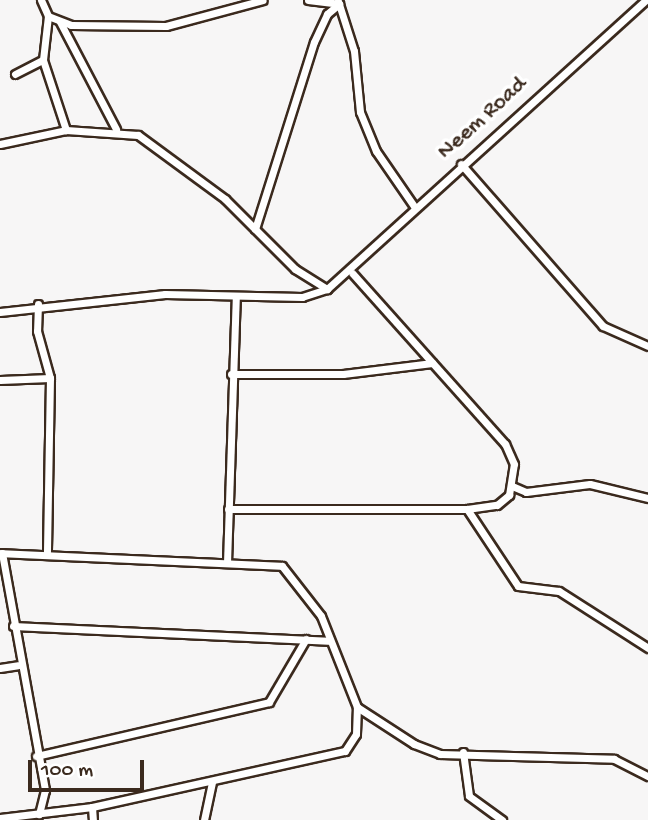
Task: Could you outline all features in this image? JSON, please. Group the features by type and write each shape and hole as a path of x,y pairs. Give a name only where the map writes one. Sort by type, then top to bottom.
{"street":[{"path":"41,0 48,16 43,60 66,130"},
{"path":"48,16 60,22 166,26 263,0"},
{"path":"308,0 338,2"},
{"name":"Neem Road","path":"0,312 38,304 236,296 302,298 327,289 352,273 414,206 646,0"},
{"path":"338,2 354,51 360,112 376,151 414,206"},
{"path":"255,229 314,41 327,14 338,2"},
{"path":"60,22 116,129"},
{"path":"15,74 43,60"},
{"path":"0,144 66,130 116,129 138,135 188,170 255,229 295,269 327,289"},
{"path":"461,164 603,326 648,346"},
{"path":"228,509 467,509 497,505 512,486 514,464 505,444 352,273"},
{"path":"228,563 230,374 236,296"},
{"path":"38,304 37,331 50,377 47,552"},
{"path":"230,374 343,374 432,363"},
{"path":"0,380 50,377"},
{"path":"512,486 537,492 590,484 648,498"},
{"path":"467,509 518,586 558,591 648,648"},
{"path":"0,818 15,818 92,807 345,751 356,734 358,707 328,641 321,615 286,569 47,552 1,552 18,665 45,790 39,814"},
{"path":"13,626 328,641"},
{"path":"36,756 269,702 306,639"},
{"path":"0,668 18,665"},
{"path":"358,707 414,744 440,754 463,752 614,759 648,776"},
{"path":"463,752 469,796 502,820"},
{"path":"204,820 212,782"},
{"path":"92,807 93,820"}]}
